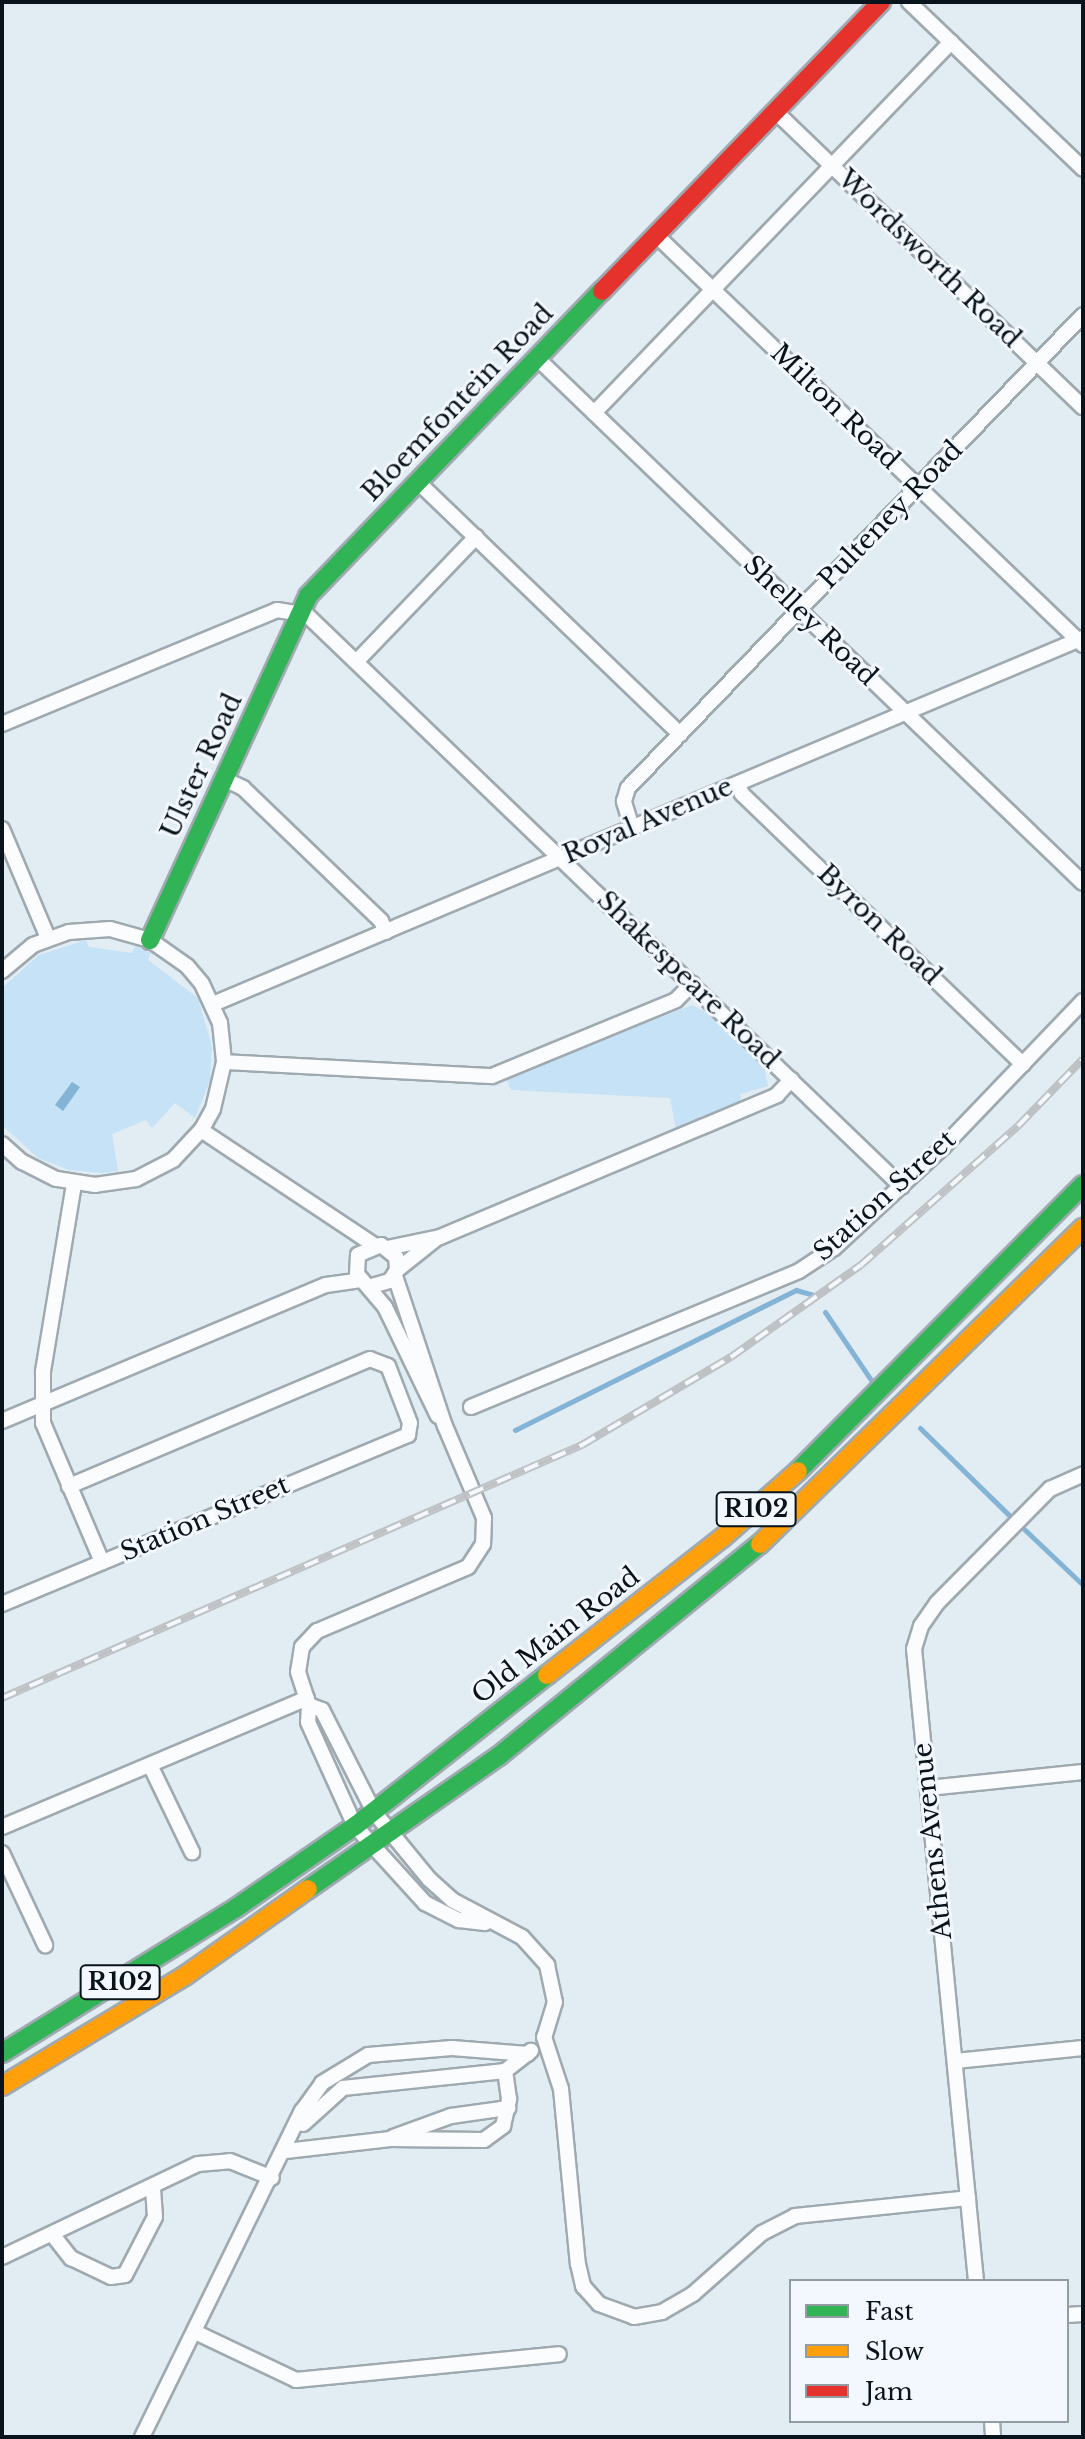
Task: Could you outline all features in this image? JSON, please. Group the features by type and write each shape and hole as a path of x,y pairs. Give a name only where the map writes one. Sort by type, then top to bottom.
{"main road":[{"name":"Bloemfontein Road","path":"298,612 418,482 881,2"},
{"name":"Ulster Road","path":"150,940 298,612"},
{"name":"Old Main Road","path":"2,2053 236,1908 355,1826 784,1485 1083,1185"},
{"name":"R102","path":"2,2086 186,1975 500,1755 754,1549 848,1463 1083,1228"}],"street":[{"path":"909,2 1083,169"},
{"path":"594,413 951,42"},
{"name":"Wordsworth Road","path":"775,111 1083,407"},
{"name":"Milton Road","path":"656,235 1081,641"},
{"name":"Pulteney Road","path":"632,828 626,791 1083,315"},
{"name":"Shelley Road","path":"537,358 1083,883"},
{"path":"418,482 680,734"},
{"path":"357,661 476,537"},
{"path":"2,724 277,610 298,612"},
{"name":"Shakespeare Road","path":"298,612 315,620 902,1187"},
{"name":"Royal Avenue","path":"213,1004 1081,641"},
{"path":"224,779 243,788 381,921 386,932"},
{"name":"Byron Road","path":"737,784 742,794 1023,1064"},
{"path":"2,829 48,938"},
{"path":"2,971 48,938 110,929 150,940 187,966 213,1004 224,1062 213,1109 201,1130 173,1160 146,1175 116,1184 74,1184 39,1172 4,1151"},
{"path":"224,1062 492,1076 676,1000 692,984"},
{"name":"Station Street","path":"471,1407 799,1271 834,1248 902,1187 1083,1001"},
{"path":"2,1421 326,1285 357,1258 381,1246 440,1237 777,1095 791,1080"},
{"path":"201,1130 334,1220 381,1246 396,1273 445,1426 484,1518 480,1552 456,1573 317,1631 299,1658 308,1702 308,1722 355,1826 373,1846 434,1910 459,1920 490,1923"},
{"path":"74,1184 43,1372 43,1423 102,1562"},
{"path":"334,1220 445,1426"},
{"path":"326,1285 366,1283 396,1273 440,1237"},
{"name":"Station Street","path":"2,1604 408,1435 409,1418 388,1366 370,1359 69,1486"},
{"name":"Athens Avenue","path":"976,2279 914,1664 921,1626 937,1603 1050,1489 1083,1474"},
{"path":"290,2144 322,2103 353,2084 505,2071 544,2037 555,2002 547,1965 522,1937 490,1923 440,1891 391,1834 374,1812 326,1715 308,1702"},
{"path":"2,1827 308,1702"},
{"path":"150,1765 192,1852"},
{"path":"928,1788 1083,1772"},
{"path":"2,1853 45,1945"},
{"path":"544,2037 561,2089 583,2286 591,2297 618,2315 648,2317 673,2306 762,2233 795,2216 968,2198"},
{"path":"142,2437 318,2086 359,2058 452,2048 528,2054"},
{"path":"955,2061 1083,2048"},
{"path":"290,2144 390,2139 484,2140 503,2126 508,2108 505,2071"},
{"path":"390,2139 451,2116 508,2108"},
{"path":"2,2257 198,2164 221,2160 272,2178"},
{"path":"52,2234 71,2258 111,2277 125,2275 155,2217 153,2187"},
{"path":"195,2332 296,2380 559,2354"}],"shaded area":[{"path":"86,940 89,947 132,953 135,946 151,953 148,960 198,998 212,1047 210,1081 195,1118 175,1103 152,1128 146,1120 112,1134 118,1171 101,1173 69,1170 38,1158 2,1125 2,988 39,955"},
{"path":"692,1005 716,1017 764,1065 768,1086 740,1094 741,1102 676,1129 670,1098 511,1090 506,1079"}],"water":[{"path":"72,1082 80,1087 63,1111 55,1105"}],"waterway":[{"path":"515,1430 796,1290 813,1295"},
{"path":"825,1312 871,1380"},
{"path":"920,1428 1010,1516"},
{"path":"1024,1529 1083,1585"}],"railway":[{"path":"2,1698 582,1445 731,1357 861,1265 1018,1126 1083,1059"}],"traffic: fast":[{"path":"150,940 308,596 602,291"},
{"path":"798,1471 1083,1185"},
{"path":"308,1889 500,1755 760,1544"},
{"path":"2,2053 236,1908 355,1826 547,1675"}],"traffic: slow":[{"path":"760,1544 1083,1228"},
{"path":"547,1675 722,1538 798,1471"},
{"path":"2,2086 186,1975 308,1889"}],"traffic: jam":[{"path":"602,291 881,2"}]}
